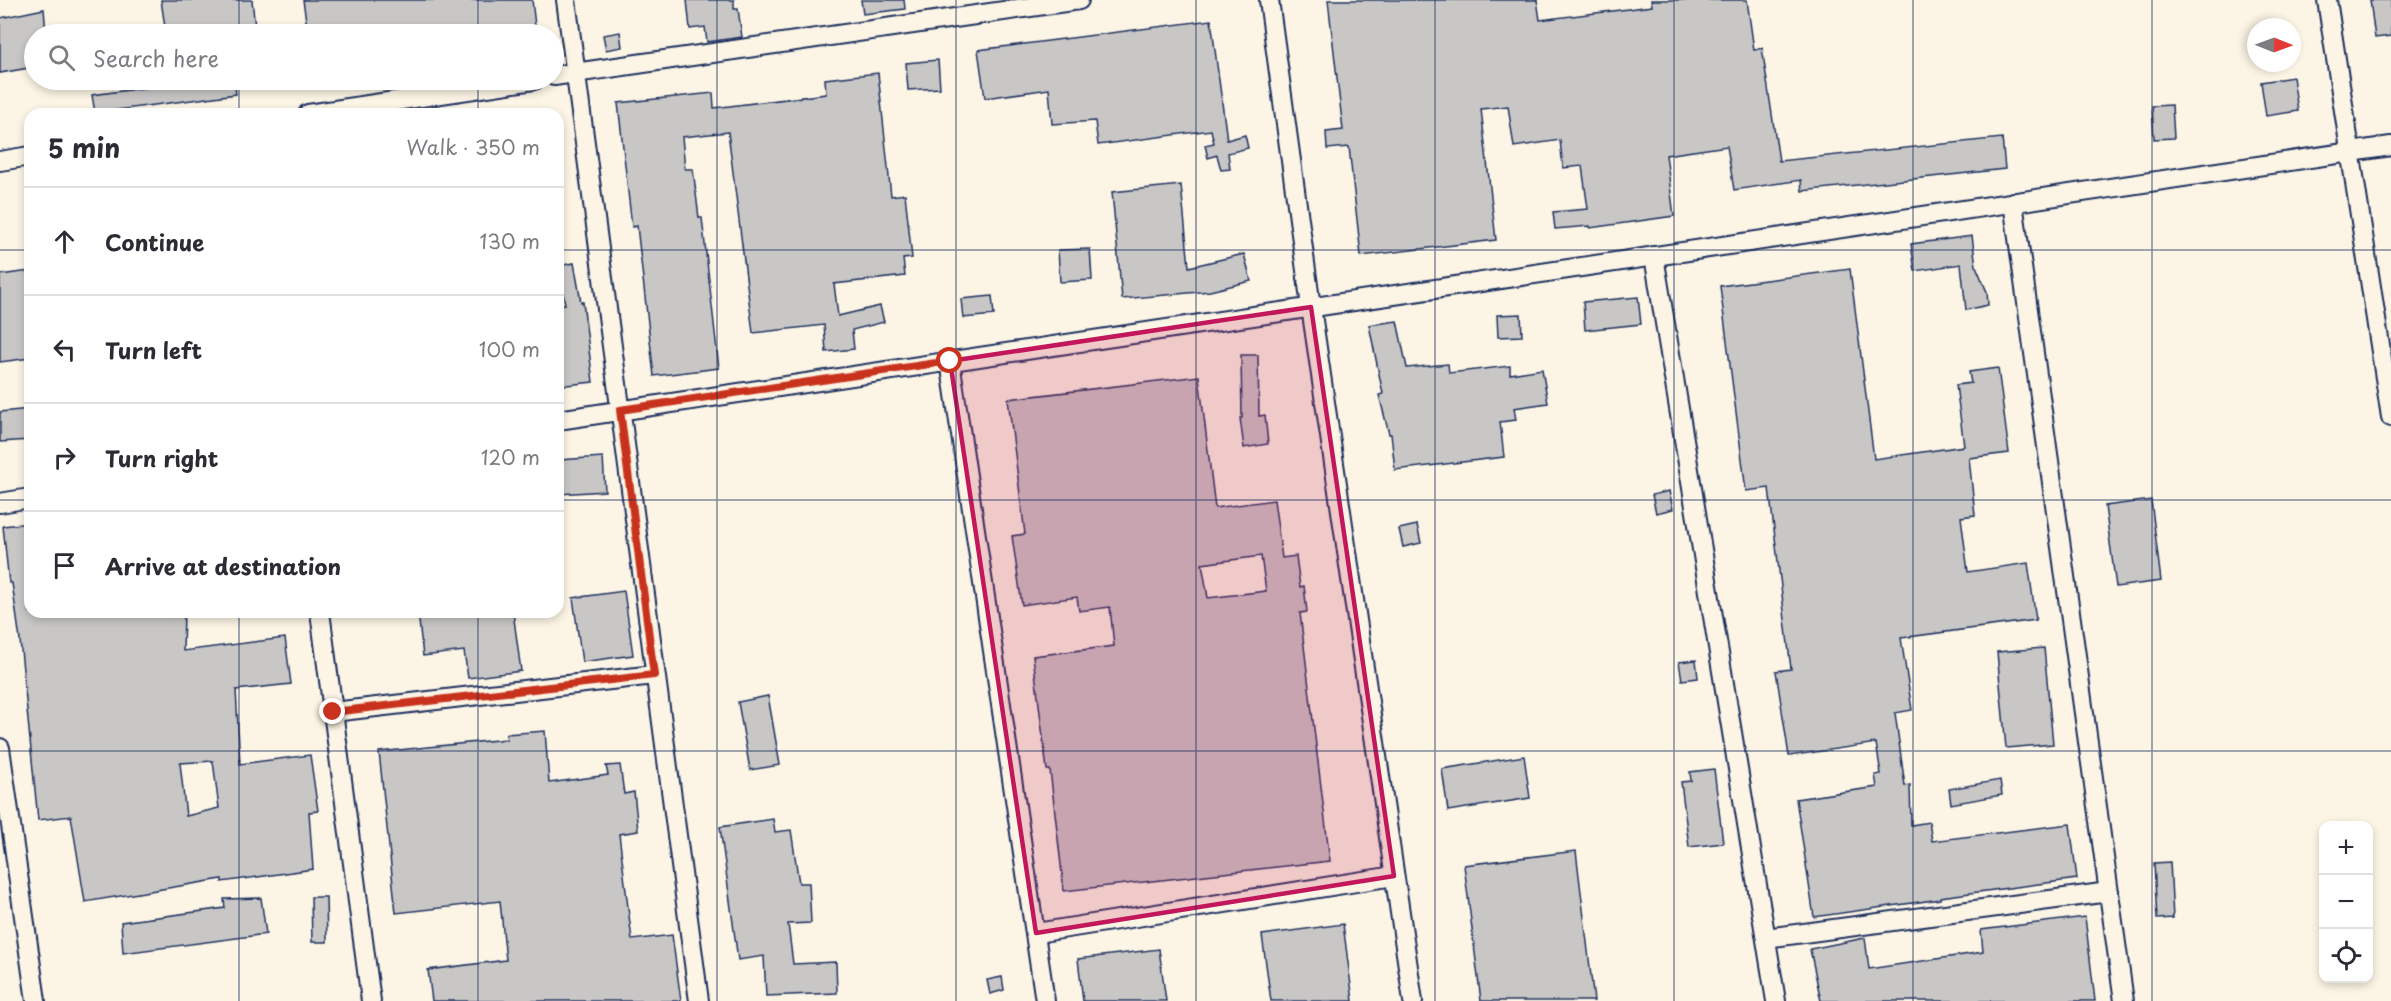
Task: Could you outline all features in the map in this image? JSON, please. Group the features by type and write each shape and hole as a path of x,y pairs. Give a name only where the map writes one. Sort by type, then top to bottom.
{"street":[{"path":"566,0 699,1001"},
{"path":"564,75 1079,0"},
{"path":"1269,0 1311,307 1413,1001"},
{"path":"2327,0 2391,417"},
{"path":"348,108 468,90"},
{"path":"564,419 2391,146"},
{"path":"0,161 24,157"},
{"path":"2013,202 2124,1001"},
{"path":"1654,256 1776,1001"},
{"path":"950,361 1045,1001"},
{"path":"0,503 24,499"},
{"path":"321,618 371,1001"},
{"path":"333,712 654,675"},
{"path":"0,748 36,1001"},
{"path":"1036,933 1394,876"},
{"path":"1766,938 2109,892"}],"highlighted area":[{"path":"1311,307 1394,876 1036,933 950,361"}],"building":[{"path":"161,0 252,0 255,24 165,24"},
{"path":"303,0 532,0 535,24 307,24"},
{"path":"687,0 734,0 734,9 738,9 742,37 707,42 705,27 690,29"},
{"path":"861,0 904,0 905,9 863,14"},
{"path":"1328,0 1537,0 1540,20 1652,6 1651,0 1747,0 1754,50 1762,48 1779,161 2002,138 2005,169 1802,191 1801,180 1734,190 1727,146 1666,155 1674,216 1590,228 1590,226 1555,229 1553,212 1588,209 1582,166 1563,168 1560,140 1514,147 1508,106 1481,109 1496,240 1361,256 1349,147 1327,149 1326,132 1343,130"},
{"path":"2370,0 2391,0 2391,36 2375,38"},
{"path":"44,9 45,24 24,24 24,69 0,73 0,18"},
{"path":"1211,20 1227,140 1245,135 1248,148 1228,153 1230,169 1221,170 1217,155 1208,158 1205,145 1214,143 1211,130 1098,145 1095,121 1052,124 1049,89 985,98 978,50"},
{"path":"620,32 622,47 606,50 603,35"},
{"path":"938,60 940,88 908,90 906,63"},
{"path":"878,73 891,196 905,194 912,258 903,259 905,276 834,284 838,316 880,306 884,322 852,330 854,349 826,352 824,325 753,333 728,132 682,137 685,169 693,169 699,218 702,218 719,368 654,376 637,226 632,227 618,103 713,93 714,108 826,94 825,79"},
{"path":"2293,77 2298,111 2266,116 2261,82"},
{"path":"129,90 235,90 236,94 132,108 94,108 92,95"},
{"path":"2172,105 2174,138 2154,139 2152,106"},
{"path":"1181,185 1189,267 1244,254 1251,281 1210,291 1122,299 1112,192"},
{"path":"1972,236 1976,266 1987,292 1988,305 1966,310 1961,264 1915,271 1911,244"},
{"path":"1090,249 1092,280 1060,282 1058,250"},
{"path":"574,263 581,302 583,302 593,382 564,385 564,265"},
{"path":"1850,269 1874,459 1964,446 1956,385 1971,383 1969,372 1998,368 2009,453 1969,458 1975,515 1961,517 1968,572 2028,563 2036,620 1901,638 1912,710 1895,713 1905,786 1910,785 1911,825 1929,822 1932,841 2070,824 2077,879 1814,917 1796,799 1877,787 1875,775 1881,774 1876,743 1789,756 1776,671 1791,669 1769,488 1746,491 1720,286"},
{"path":"24,272 24,359 0,362 0,275"},
{"path":"992,296 994,315 963,318 961,299"},
{"path":"1638,297 1641,324 1585,330 1583,302"},
{"path":"1521,314 1522,336 1498,337 1497,315"},
{"path":"1397,321 1407,368 1448,364 1449,373 1510,366 1510,374 1542,369 1548,403 1514,408 1516,420 1500,422 1504,457 1395,470 1391,434 1389,434 1379,395 1383,394 1369,325"},
{"path":"1241,355 1258,355 1259,416 1265,415 1268,444 1244,448 1240,418 1242,418"},
{"path":"1199,376 1215,508 1274,500 1282,558 1296,556 1300,587 1304,586 1307,612 1300,613 1330,861 1064,891 1050,770 1047,770 1033,656 1114,646 1110,607 1079,611 1077,597 1022,605 1012,536 1025,534 1008,399","holes":["1261,556 1266,591 1208,598 1202,564"]},
{"path":"24,410 24,440 0,442 0,412"},
{"path":"603,457 605,491 564,494 564,460"},
{"path":"1669,491 1673,509 1656,513 1652,495"},
{"path":"2151,500 2161,581 2116,587 2105,506"},
{"path":"24,524 24,618 184,618 183,651 285,638 291,684 236,690 240,764 310,755 318,811 309,812 313,869 222,882 222,879 85,902 71,816 38,820 20,640 12,583 9,583 3,526","holes":["213,761 219,808 186,816 180,763"]},
{"path":"1417,525 1421,543 1403,547 1399,529"},
{"path":"624,591 633,655 582,662 573,598"},
{"path":"419,618 514,618 521,671 468,678 464,651 423,656"},
{"path":"2044,648 2053,744 2006,748 1997,652"},
{"path":"1696,660 1698,678 1682,680 1679,662"},
{"path":"768,696 780,765 750,770 738,702"},
{"path":"545,731 549,783 608,775 606,766 620,765 624,794 634,792 638,831 619,834 632,940 672,935 681,1001 432,1001 428,970 506,960 500,901 396,913 379,752 507,739 506,734"},
{"path":"1524,756 1530,798 1448,811 1442,769"},
{"path":"1714,769 1723,843 1689,847 1681,782 1691,781 1690,772"},
{"path":"2000,780 2002,795 1951,804 1949,789"},
{"path":"773,819 775,832 791,830 799,883 809,883 811,923 788,924 793,964 836,962 837,993 766,996 764,956 738,960 720,827"},
{"path":"1576,851 1594,1001 1481,1001 1464,865"},
{"path":"2170,862 2173,918 2157,919 2154,863"},
{"path":"311,897 326,897 327,942 312,942"},
{"path":"261,898 266,934 123,953 121,922 225,908 224,899"},
{"path":"2085,917 2095,1001 1821,1001 1810,949 1865,938 1869,969 1983,952 1981,930"},
{"path":"1343,924 1353,1001 1271,1001 1262,935"},
{"path":"1159,949 1166,1001 1083,1001 1078,959"},
{"path":"1002,977 1004,990 990,994 987,980"}],"route":[{"path":"333,712 654,675 620,410 950,361"}]}
